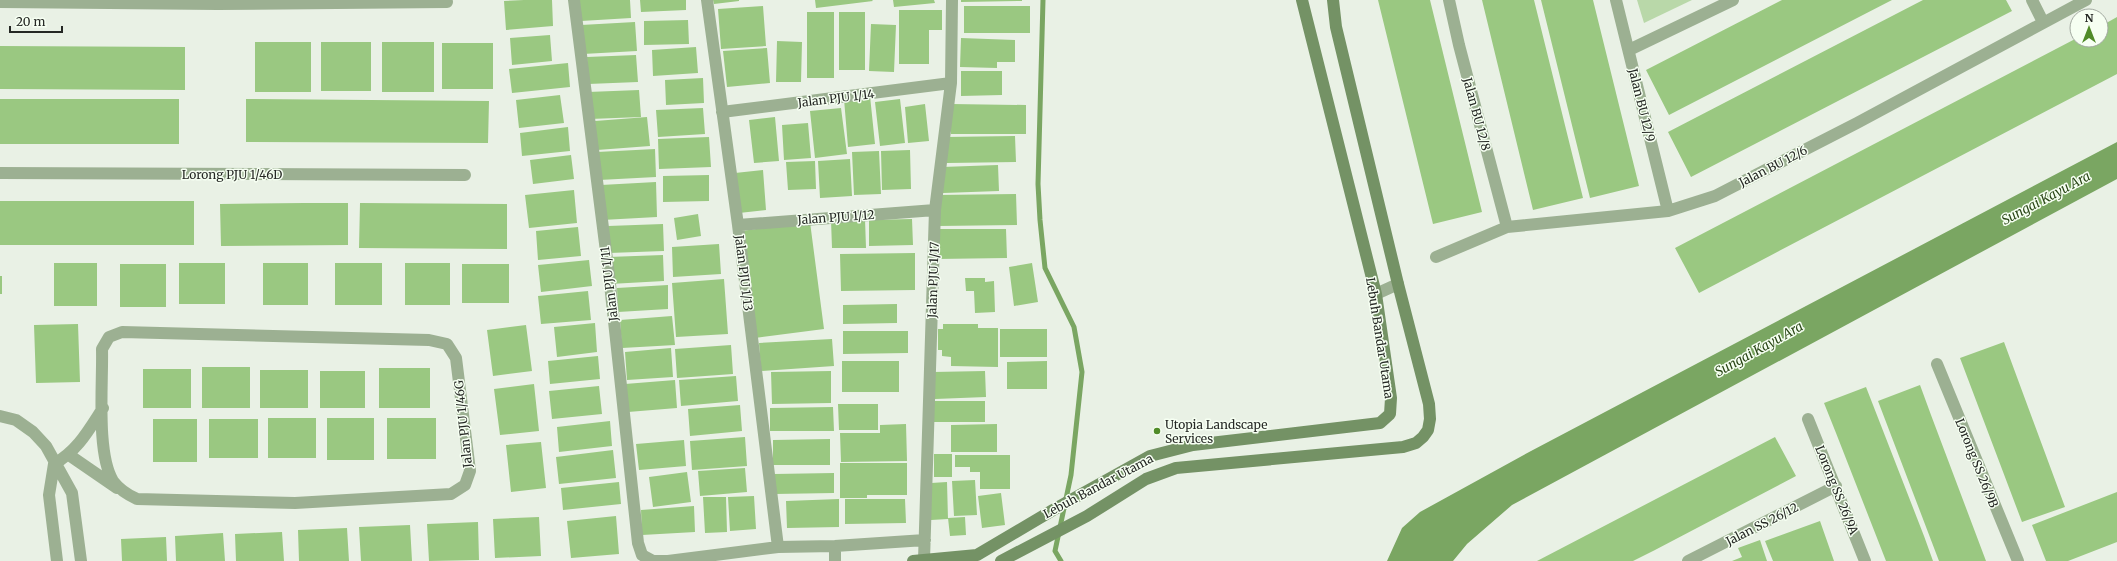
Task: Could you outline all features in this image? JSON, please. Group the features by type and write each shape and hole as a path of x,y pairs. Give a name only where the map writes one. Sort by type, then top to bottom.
{"main road":[{"name":"Lebuh Bandar Utama","path":"919,561 977,555 1090,488 1150,456 1193,445 1380,423 1390,414 1391,398 1376,294 1302,0"},
{"name":"Lebuh Bandar Utama","path":"1001,561 1087,516 1146,479 1176,468 1403,447 1416,443 1428,430 1430,419 1429,404 1398,284 1336,27 1333,0"},
{"path":"1243,440 1244,461"},
{"path":"1004,538 1013,555"}],"street":[{"name":"Jalan PJU 1/11","path":"574,0 609,275 638,543 642,555 653,561"},
{"name":"Jalan PJU 1/13","path":"707,0 738,225 778,547"},
{"name":"Jalan PJU 1/17","path":"919,561 925,540 935,210 951,83 952,0"},
{"name":"Jalan BU 12/8","path":"1450,0 1459,45 1507,226"},
{"name":"Jalan BU 12/9","path":"1616,0 1668,211"},
{"path":"1629,50 1733,0"},
{"path":"2032,0 2043,22"},
{"name":"Jalan BU 12/6","path":"1436,257 1507,226 1668,211 1715,196 1857,123 2086,0"},
{"path":"0,2 218,4 447,2"},
{"name":"Jalan PJU 1/14","path":"722,112 951,83"},
{"name":"Lorong PJU 1/46D","path":"0,173 465,175"},
{"name":"Jalan PJU 1/12","path":"738,225 935,210"},
{"path":"1376,294 1398,284"},
{"name":"Jalan PJU 1/46G","path":"122,332 429,340 447,344 456,358 470,471 465,485 451,494 295,504 138,499 128,495 122,490 114,482 110,473 103,441 103,408 102,349 109,337 122,332"},
{"name":"Lorong SS 26/9B","path":"1937,364 2018,561"},
{"path":"57,561 48,495 54,464 69,455 87,434 103,408"},
{"path":"0,416 16,420 33,432 46,446 54,464 72,492 81,561"},
{"name":"Lorong SS 26/9A","path":"1808,419 1865,561"},
{"path":"69,455 111,485 122,490"},
{"name":"Jalan SS 26/12","path":"1692,560 1836,486"},
{"path":"653,561 668,561 778,547 835,546 925,540"},
{"path":"835,546 835,561"}],"shaded area":[{"path":"1637,0 1692,0 1644,23"}],"water":[{"name":"Sungai Kayu Ara","path":"2117,142 2117,179 1512,505 1467,544 1453,561 1387,561 1402,528 1420,512 1531,451"}],"building":[{"path":"552,0 553,26 506,30 504,1"},
{"path":"579,0 630,0 631,18 581,21"},
{"path":"640,0 686,0 686,10 641,12"},
{"path":"713,0 739,0 739,1 714,4"},
{"path":"815,0 872,0 873,1 816,8"},
{"path":"893,0 934,0 935,3 894,7"},
{"path":"961,0 1022,0 1022,1 961,2"},
{"path":"1378,0 1430,0 1482,212 1433,224"},
{"path":"1482,0 1534,0 1583,198 1533,210"},
{"path":"1541,0 1593,0 1639,186 1590,198"},
{"path":"1782,0 1892,0 1669,115 1646,70"},
{"path":"1923,0 2006,0 2012,11 1691,177 1668,132"},
{"path":"763,6 766,46 721,49 718,9"},
{"path":"964,6 1030,6 1030,33 964,33"},
{"path":"899,10 942,10 942,30 929,30 929,64 899,64"},
{"path":"807,12 834,12 834,78 807,78"},
{"path":"839,12 865,12 865,70 839,70"},
{"path":"2117,17 2117,74 1699,293 1675,248 2069,42 2069,48 2109,48 2109,22"},
{"path":"688,20 689,44 644,45 644,21"},
{"path":"635,22 637,51 583,54 581,25"},
{"path":"871,24 896,25 894,72 869,71"},
{"path":"550,35 552,61 512,65 510,38"},
{"path":"961,38 1015,40 1015,62 997,62 997,68 960,67"},
{"path":"777,41 802,42 801,82 776,82"},
{"path":"255,42 311,42 311,92 255,92"},
{"path":"321,42 371,42 371,91 321,91"},
{"path":"382,42 434,42 434,92 382,92"},
{"path":"442,43 493,43 493,89 442,89"},
{"path":"0,46 185,47 185,90 0,89"},
{"path":"696,47 698,73 653,76 652,50"},
{"path":"767,48 770,83 727,87 723,51"},
{"path":"636,55 638,82 588,84 587,57"},
{"path":"568,63 570,87 512,93 509,69"},
{"path":"961,71 1002,71 1002,95 961,96"},
{"path":"703,78 704,103 666,105 665,80"},
{"path":"639,90 641,117 590,119 588,92"},
{"path":"560,95 564,123 519,128 516,100"},
{"path":"870,96 875,144 848,147 844,99"},
{"path":"0,99 179,99 179,144 0,144"},
{"path":"246,99 489,101 488,143 246,142"},
{"path":"900,99 905,143 880,146 875,102"},
{"path":"925,104 929,141 908,143 905,107"},
{"path":"951,104 1026,105 1026,134 951,134"},
{"path":"703,108 705,134 658,137 656,110"},
{"path":"841,108 847,154 815,158 810,111"},
{"path":"647,117 650,146 597,150 595,121"},
{"path":"775,117 779,161 754,163 749,120"},
{"path":"808,123 811,158 784,160 782,125"},
{"path":"568,127 570,151 522,156 520,133"},
{"path":"1015,136 1016,162 947,163 946,137"},
{"path":"709,137 711,167 659,169 658,139"},
{"path":"655,149 656,177 599,180 597,152"},
{"path":"910,150 911,189 882,190 881,151"},
{"path":"879,151 881,194 854,195 852,152"},
{"path":"571,155 574,179 533,184 530,160"},
{"path":"850,159 852,196 820,198 818,161"},
{"path":"815,161 816,189 788,190 786,162"},
{"path":"998,165 999,191 943,193 942,167"},
{"path":"763,170 766,210 739,213 735,173"},
{"path":"709,175 709,201 663,202 663,176"},
{"path":"656,182 657,217 602,220 601,185"},
{"path":"574,190 577,223 529,228 525,195"},
{"path":"1016,194 1017,225 938,226 937,195"},
{"path":"0,201 194,201 194,245 0,245"},
{"path":"348,203 348,245 221,246 220,204"},
{"path":"360,203 507,204 507,249 359,248"},
{"path":"698,214 701,236 677,240 674,218"},
{"path":"865,219 866,248 832,248 831,220"},
{"path":"912,219 913,245 869,246 869,220"},
{"path":"810,222 824,329 755,338 741,231"},
{"path":"663,224 664,251 609,253 608,226"},
{"path":"578,227 581,256 538,260 536,231"},
{"path":"937,229 1006,229 1007,258 937,259"},
{"path":"719,244 721,274 673,277 672,247"},
{"path":"915,253 915,290 841,291 840,254"},
{"path":"663,255 664,281 610,284 608,257"},
{"path":"589,260 592,286 541,292 538,265"},
{"path":"54,263 97,263 97,306 54,306"},
{"path":"179,263 225,263 225,304 179,304"},
{"path":"263,263 308,263 308,305 263,305"},
{"path":"335,263 382,263 382,305 335,305"},
{"path":"405,263 450,263 450,305 405,305"},
{"path":"1032,263 1038,302 1014,306 1009,267"},
{"path":"120,264 166,264 166,307 120,307"},
{"path":"462,264 509,264 509,303 462,303"},
{"path":"0,276 2,276 2,294 0,294"},
{"path":"965,278 985,278 985,282 994,281 995,312 975,313 974,291 966,291"},
{"path":"724,279 728,334 676,337 672,283"},
{"path":"668,285 668,309 618,312 617,288"},
{"path":"588,291 591,320 541,324 538,296"},
{"path":"897,304 897,323 843,324 843,305"},
{"path":"672,316 675,345 622,348 620,320"},
{"path":"595,323 597,352 557,357 554,327"},
{"path":"78,324 80,382 36,383 34,325"},
{"path":"943,324 978,324 978,328 998,328 998,367 951,366 951,357 942,356 942,350 938,350 938,329 943,329"},
{"path":"526,325 532,371 493,376 487,330"},
{"path":"1000,329 1047,329 1047,357 1000,357"},
{"path":"843,331 908,331 908,353 843,354"},
{"path":"832,339 834,366 761,371 759,343"},
{"path":"2004,342 2065,507 2022,522 1960,358"},
{"path":"731,345 733,374 677,378 675,349"},
{"path":"671,348 673,377 627,380 625,352"},
{"path":"598,356 600,379 550,384 548,361"},
{"path":"842,361 899,361 899,392 842,392"},
{"path":"1047,361 1047,389 1007,389 1007,362"},
{"path":"202,367 250,367 250,408 202,408"},
{"path":"379,368 430,368 430,408 379,408"},
{"path":"143,369 191,369 191,408 143,408"},
{"path":"260,370 308,370 308,408 260,408"},
{"path":"320,371 365,371 365,408 320,408"},
{"path":"831,371 831,403 772,404 771,372"},
{"path":"985,371 986,397 935,399 933,372"},
{"path":"736,376 738,401 681,406 679,380"},
{"path":"675,380 677,408 628,412 625,384"},
{"path":"534,384 539,431 500,435 494,389"},
{"path":"1920,385 1986,561 1939,561 1878,401"},
{"path":"599,386 602,414 552,419 549,391"},
{"path":"1866,387 1933,561 1886,561 1824,403"},
{"path":"934,401 985,401 985,422 934,422"},
{"path":"838,404 878,404 878,430 839,430"},
{"path":"740,405 742,431 690,436 688,409"},
{"path":"833,407 834,431 770,431 770,408"},
{"path":"268,418 316,418 316,458 268,458"},
{"path":"327,418 374,418 374,460 327,460"},
{"path":"387,418 436,418 436,459 387,459"},
{"path":"153,419 197,419 197,462 153,462"},
{"path":"209,419 258,419 258,458 209,458"},
{"path":"610,421 612,446 559,452 557,427"},
{"path":"906,424 907,461 841,462 840,433 880,433 880,425"},
{"path":"997,424 997,452 951,452 951,425"},
{"path":"745,437 747,466 692,470 690,441"},
{"path":"1775,437 1796,476 1655,550 1633,561 1537,561"},
{"path":"830,439 830,465 773,465 773,440"},
{"path":"684,440 686,466 639,470 636,444"},
{"path":"541,442 546,488 511,492 506,445"},
{"path":"613,450 616,478 559,484 556,457"},
{"path":"934,454 952,454 952,477 934,477"},
{"path":"955,455 1010,455 1010,489 980,489 980,472 970,472 970,467 955,467"},
{"path":"840,463 907,463 907,495 867,495 867,498 840,498"},
{"path":"745,468 747,492 700,496 698,471"},
{"path":"687,472 691,502 653,507 649,477"},
{"path":"834,473 834,493 774,494 774,474"},
{"path":"975,480 977,515 954,516 952,481"},
{"path":"619,482 621,504 563,510 561,488"},
{"path":"947,482 948,519 931,520 931,483"},
{"path":"2117,492 2117,542 2068,561 2046,561 2032,525"},
{"path":"1001,493 1005,525 982,528 978,496"},
{"path":"754,496 756,529 730,531 728,497"},
{"path":"703,497 726,497 727,532 705,533"},
{"path":"839,499 839,527 787,528 786,501"},
{"path":"845,499 905,499 906,523 845,524"},
{"path":"694,506 695,532 642,535 641,510"},
{"path":"616,516 619,554 571,558 567,521"},
{"path":"539,517 541,556 495,558 493,519"},
{"path":"965,517 966,535 950,536 948,518"},
{"path":"1820,521 1834,561 1773,561 1765,541"},
{"path":"478,522 479,560 429,561 427,524"},
{"path":"410,525 412,561 361,561 359,527"},
{"path":"347,528 349,561 299,561 298,530"},
{"path":"282,532 284,561 236,561 235,534"},
{"path":"223,533 225,561 176,561 175,536"},
{"path":"166,537 167,561 122,561 121,539"},
{"path":"1760,540 1767,561 1732,561 1742,557 1738,548"}],"waterway":[{"path":"1043,0 1038,184 1045,268 1074,327 1082,372 1071,475 1055,551 1061,561"}],"place":[{"name":"Utopia Landscape Services","path":"1157,431"}]}
